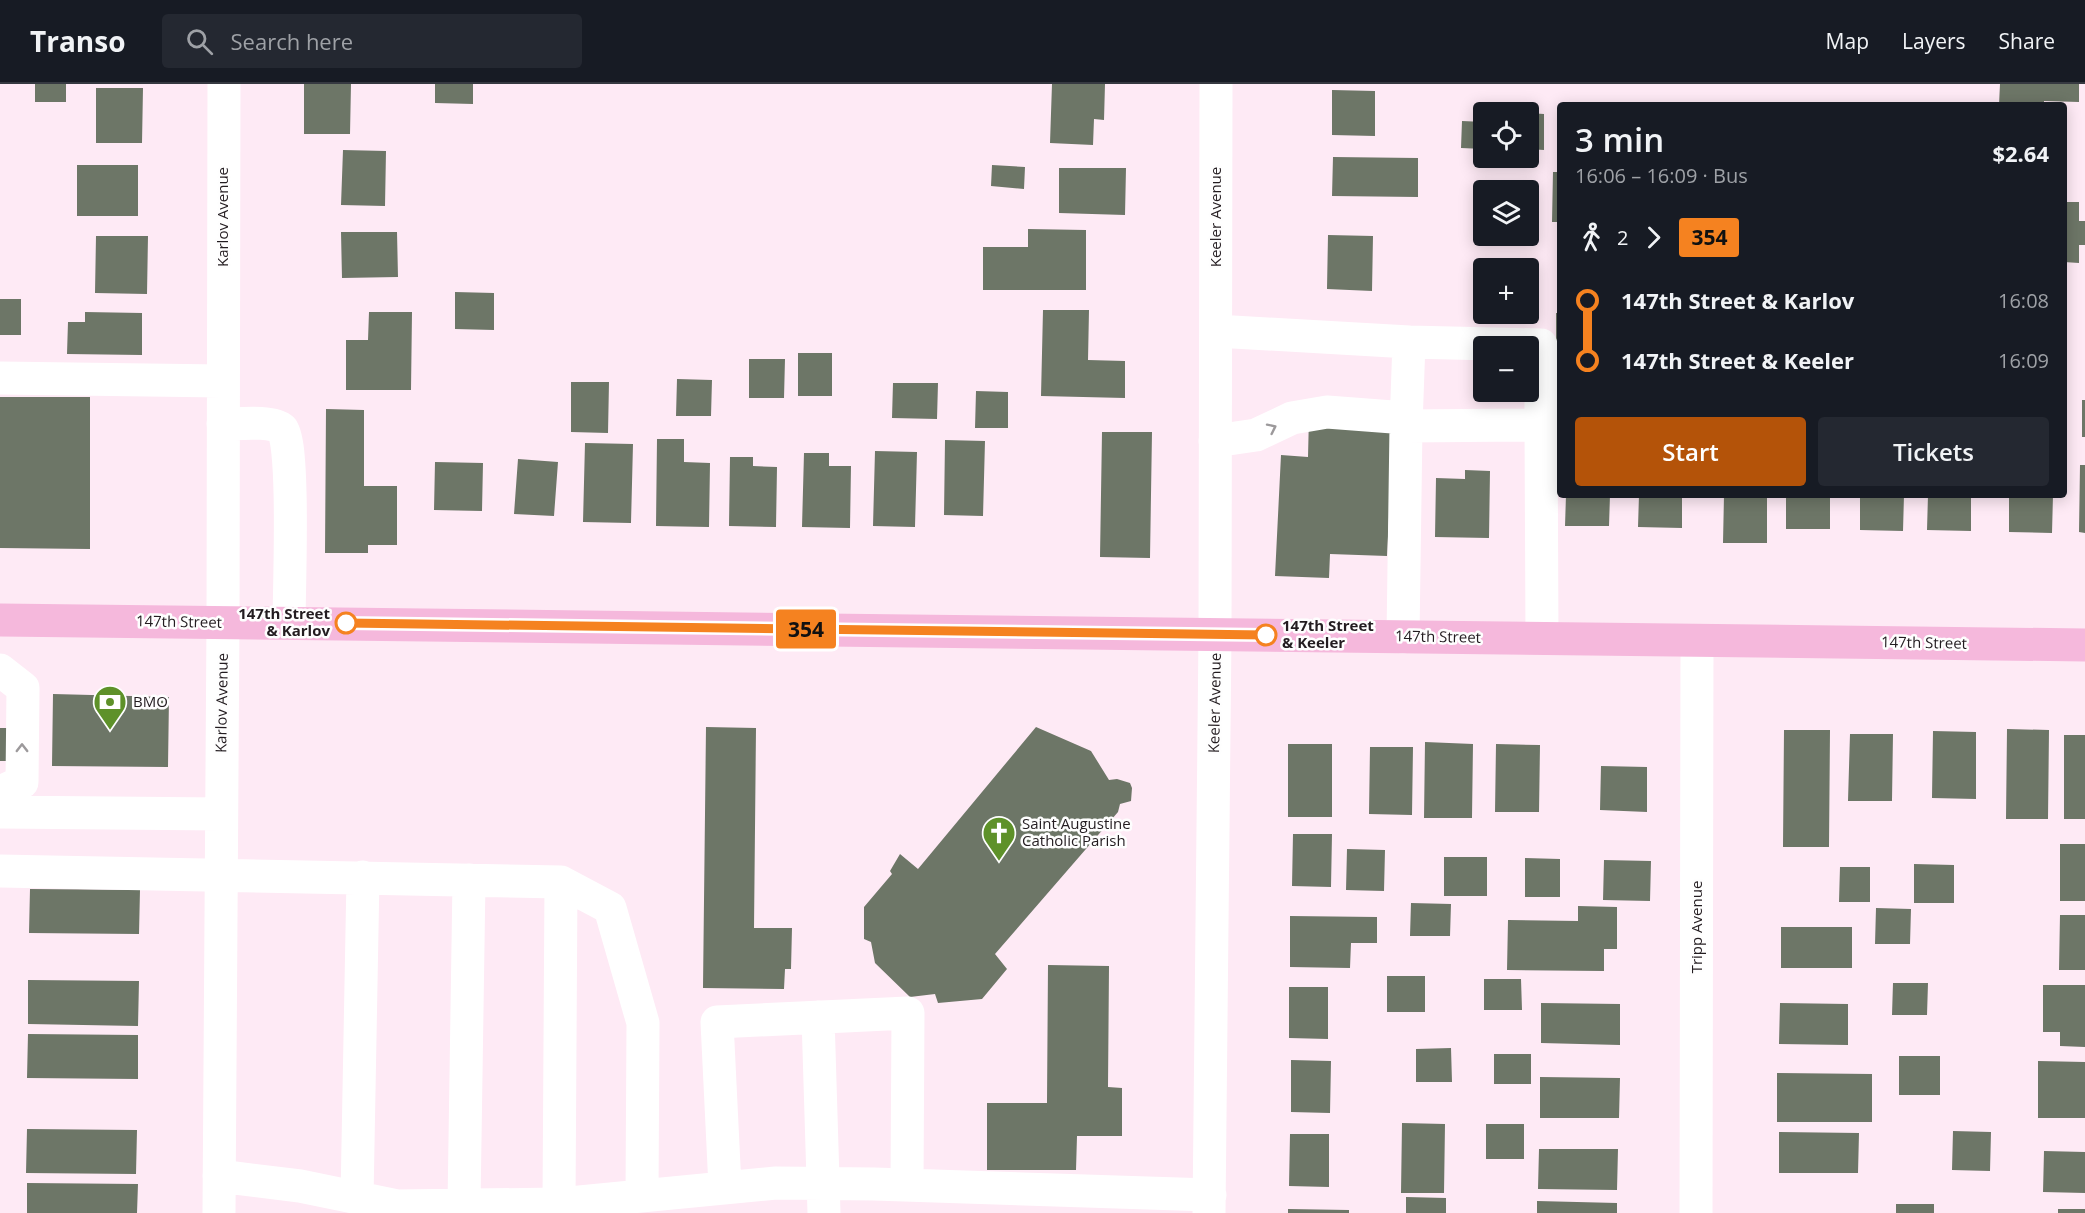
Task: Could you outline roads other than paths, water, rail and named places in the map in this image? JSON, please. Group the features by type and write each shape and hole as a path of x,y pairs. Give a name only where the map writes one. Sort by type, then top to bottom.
{"main road":[{"name":"147th Street","path":"0,620 2085,645"}],"street":[{"name":"Karlov Avenue","path":"219,1213 224,84"},
{"name":"Keeler Avenue","path":"1210,1204 1215,635 1216,84"},
{"path":"1216,331 1409,342 1541,345 1542,639"},
{"path":"1403,637 1409,342"},
{"path":"0,378 222,381"},
{"path":"1215,441 1256,435 1292,418 1327,412 1406,422 1541,425"},
{"path":"223,424 274,425 283,429 287,439 290,469 289,623"},
{"name":"Tripp Avenue","path":"1696,1213 1697,641"},
{"path":"0,670 22,688 22,782 0,792"},
{"path":"0,812 221,814"},
{"path":"0,871 561,882 610,908 643,1023 642,1195"},
{"path":"357,1198 363,878"},
{"path":"464,1205 469,880"},
{"path":"559,1204 561,882"},
{"path":"725,1187 717,1022 908,1013 907,1185"},
{"path":"818,1017 823,1198"},
{"path":"219,1176 300,1186 397,1206 559,1204 776,1183 823,1198 907,1185 1210,1204"}],"place":[{"name":"147th Street & Karlov","path":"346,623"},
{"name":"147th Street & Keeler","path":"1266,635"},
{"name":"BMO","path":"110,731"},
{"name":"Saint Augustine Catholic Parish","path":"999,862"}]}
